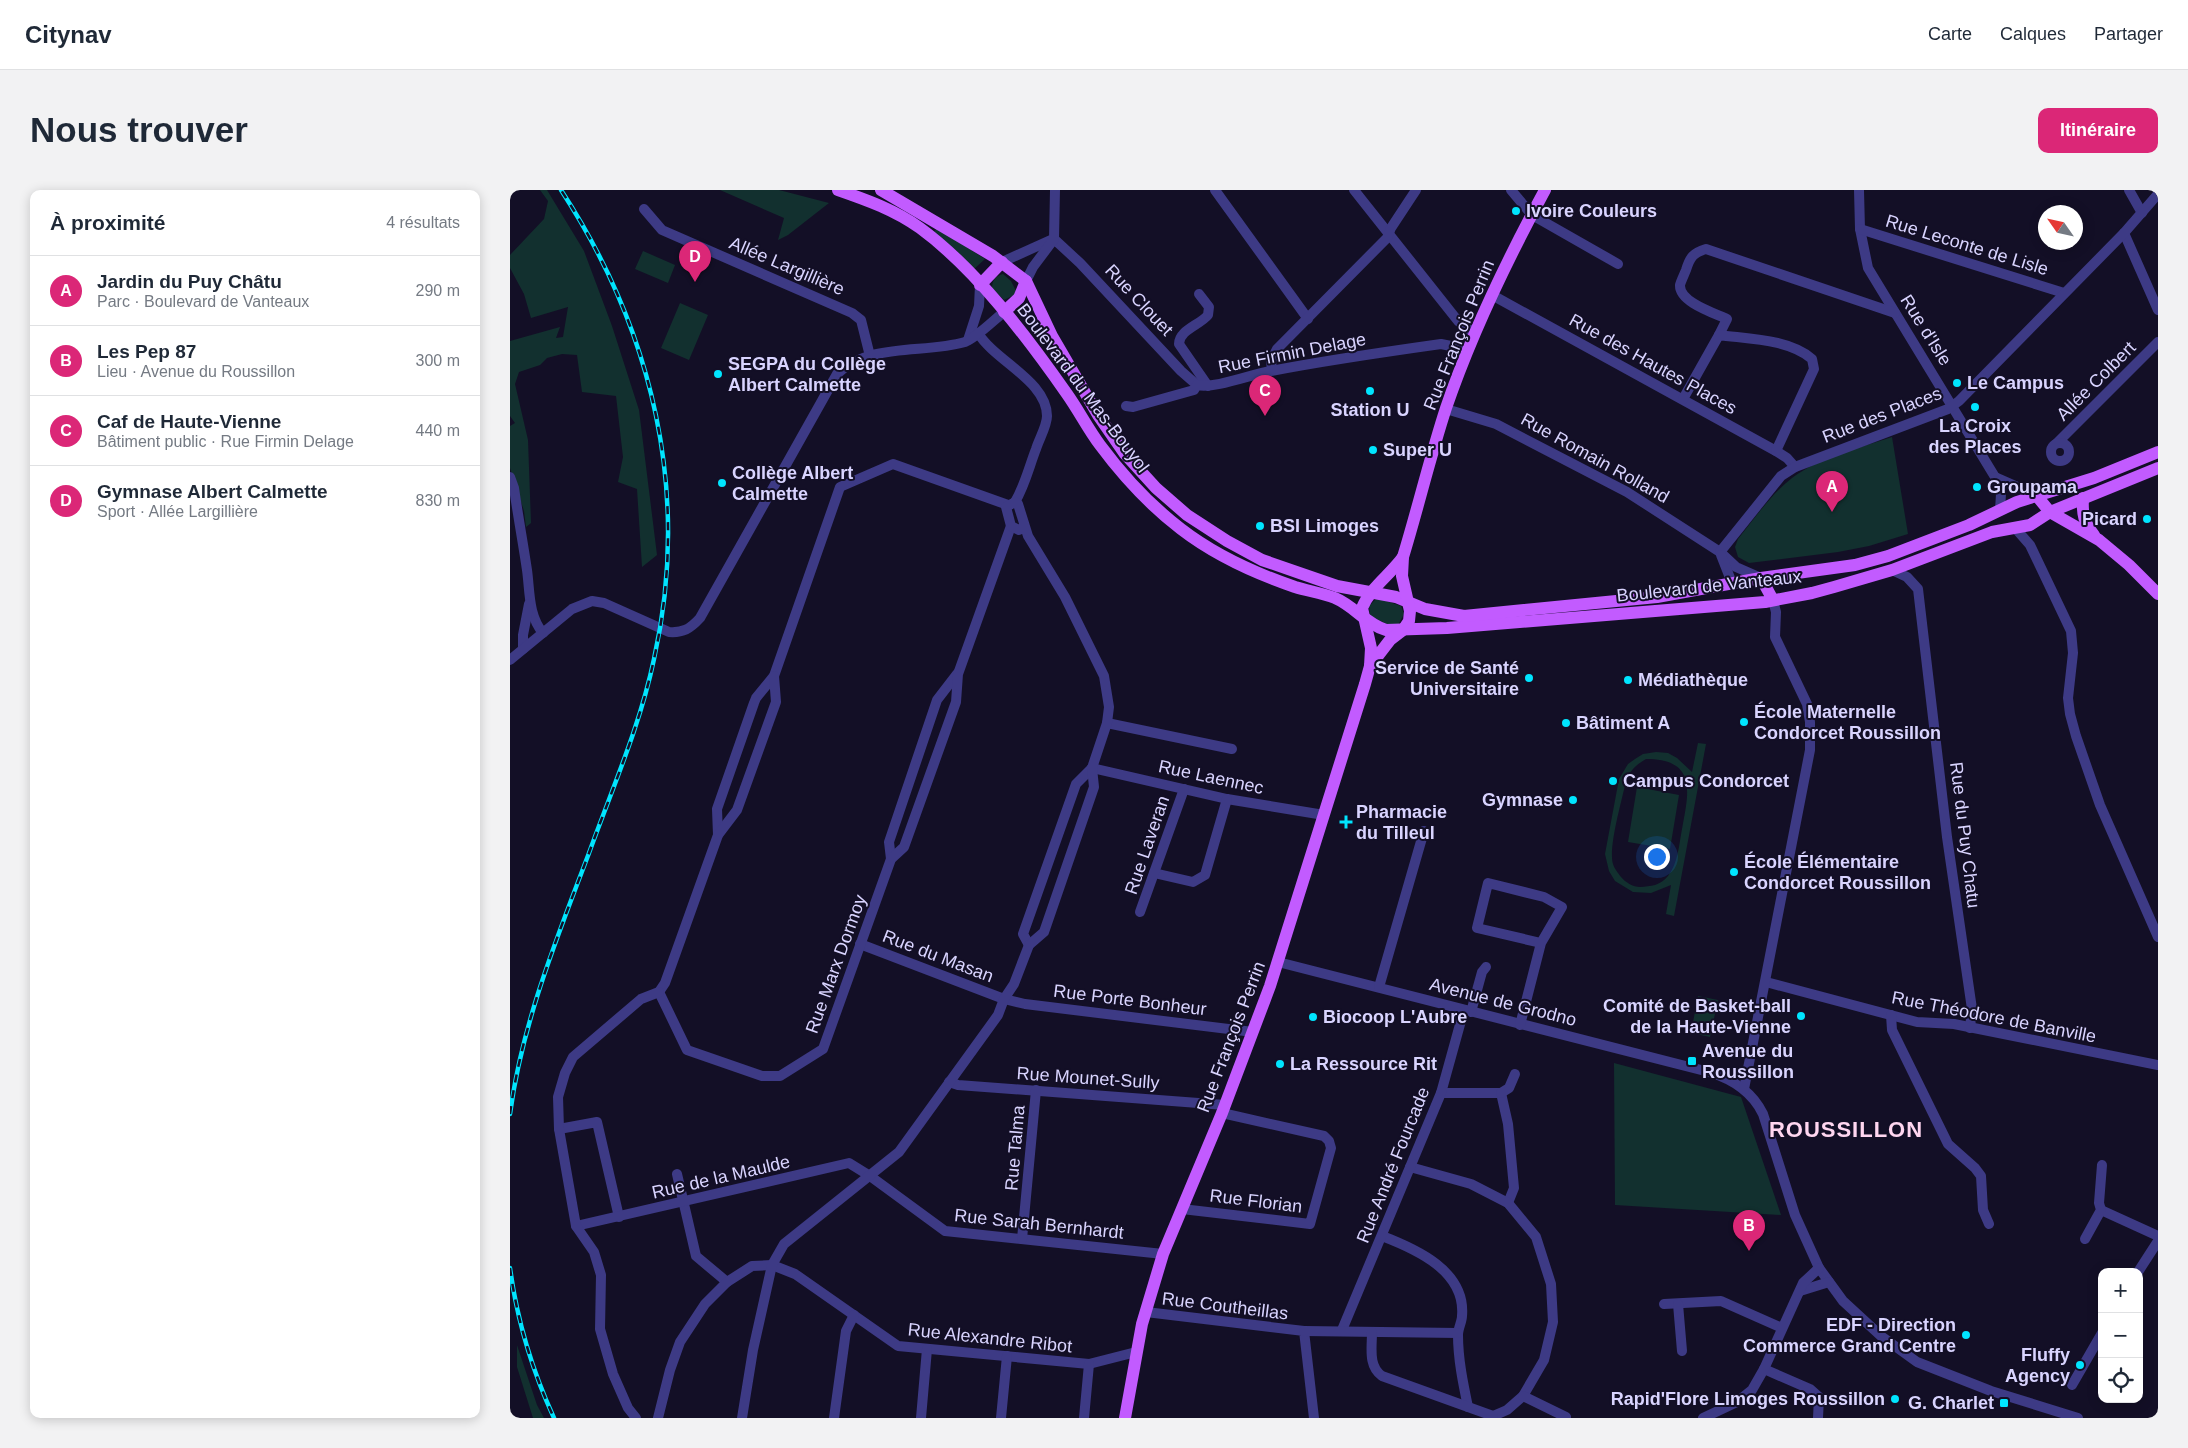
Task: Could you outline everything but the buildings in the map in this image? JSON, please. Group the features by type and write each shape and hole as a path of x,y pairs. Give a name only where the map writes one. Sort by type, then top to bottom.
{"main road":[{"name":"Boulevard du Mas-Bouyol","path":"838,190 882,206 920,228 982,282 1067,394 1099,444 1135,486 1180,528 1239,566 1298,588 1335,598 1348,605 1364,618"},
{"name":"Boulevard du Mas-Bouyol","path":"881,190 1002,262 1026,281 1052,336 1098,415 1125,454 1156,488 1187,515 1209,530 1262,560 1337,586 1371,592"},
{"name":"Rue François Perrin","path":"1370,666 1390,640 1403,630 1410,615 1402,576 1403,557 1446,409 1466,354 1492,295 1545,190"},
{"path":"982,282 1002,262"},
{"path":"1004,312 1019,298 1026,281"},
{"name":"Boulevard de Vanteaux","path":"1371,592 1406,601 1425,609 1464,616 1638,599 1740,593 1767,589 1812,593 1892,570 1992,532 2016,529 2030,524 2042,503 2094,478 2158,452"},
{"name":"Boulevard de Vanteaux","path":"1364,618 1377,627 1390,631 1767,589 1888,556 2002,514 2042,503 2083,498 2158,468"},
{"path":"2083,498 2085,524 2096,537 2129,564 2158,594"},
{"path":"2042,503 2087,535 2096,537"},
{"path":"2002,514 2016,529"},
{"name":"Rue François Perrin","path":"1125,1418 1136,1352 1163,1254 1224,1109 1278,962 1370,666 1371,648 1362,608 1371,592 1392,572 1403,557"}],"street":[{"path":"1026,281 1033,267 1054,239 1056,190"},
{"path":"1215,190 1308,318"},
{"path":"1354,190 1458,321 1475,334"},
{"path":"1272,370 1273,354 1388,238 1389,233 1416,190"},
{"path":"1512,190 1532,215 1618,264"},
{"name":"Rue d'Isle","path":"1859,190 1860,229 1868,268 1995,477 2000,494 2002,514"},
{"path":"2129,190 2142,213"},
{"name":"Rue des Places","path":"1720,552 1781,476 1794,467 1953,406 2124,232 2158,194"},
{"name":"Allée Largillière","path":"644,209 662,230 852,313 861,320 870,356"},
{"name":"Rue Leconte de Lisle","path":"1860,229 2064,293"},
{"path":"2124,232 2158,310"},
{"path":"1002,262 1054,239"},
{"name":"Rue Clouet","path":"1054,239 1080,263 1197,385"},
{"path":"1683,399 1727,319 1694,304 1682,294 1680,286 1690,259 1695,253 1706,249 1895,313"},
{"path":"967,341 979,306 982,282"},
{"path":"1200,294 1209,307 1208,315 1183,334 1179,344 1208,386"},
{"name":"Rue des Hautes Places","path":"1492,295 1776,450 1787,458 1794,467"},
{"path":"510,660 581,604 592,600 604,603 669,632 680,633 691,628 700,618 833,381 847,365 870,356 967,341 1004,312"},
{"path":"978,333 986,345 1030,382 1044,400 1047,418 1022,491 1007,515 1011,526 1019,530 1024,526"},
{"path":"1719,335 1775,343 1804,352 1812,358 1814,369 1776,450"},
{"name":"Allée Colbert","path":"2057,443 2158,342"},
{"name":"Rue Firmin Delage","path":"1126,406 1133,407 1194,390 1197,385 1208,386 1272,370 1441,344 1456,347 1466,354"},
{"name":"Rue Romain Rolland","path":"1446,409 1496,424 1626,492 1720,552 1736,567 1767,589"},
{"path":"718,835 717,810 756,698 774,676 840,487 892,464 1014,504 1024,526 1065,596 1104,676 1109,707 1107,723 1092,768 1094,787 1044,932 1029,945 1014,984 1004,999 998,1015 898,1152 784,1244 772,1266 753,1350 742,1418"},
{"path":"510,477 514,488 530,601 536,625 543,633"},
{"path":"1995,477 2042,503"},
{"name":"Rue Marx Dormoy","path":"659,992 687,1050 762,1076 780,1076 823,1049 891,859 904,847 956,702 958,674 1011,526"},
{"path":"2016,529 2030,545 2071,631 2074,653 2068,687 2070,714 2100,805 2158,937"},
{"path":"1720,552 1740,593"},
{"name":"Rue du Puy Chatu","path":"1892,570 1907,577 1918,589 1947,837 1972,1014 1970,1028"},
{"path":"1767,589 1776,612 1775,637 1807,704 1811,736 1810,750 1766,982 1744,1089 1756,1101 1764,1114 1795,1215 1819,1268 1843,1301 1881,1336 1917,1362 1991,1391 2065,1416 2078,1418"},
{"path":"523,649 523,635 530,601"},
{"name":"Rue Marx Dormoy","path":"891,859 888,842 937,700 958,674"},
{"path":"636,1418 628,1408 612,1374 600,1329 601,1275 594,1252 576,1226 559,1129 558,1097 565,1074 573,1057 642,999 659,992 665,983 718,835 737,810 776,702 774,676"},
{"path":"1107,723 1232,749"},
{"path":"1029,945 1023,934 1076,784 1092,768"},
{"name":"Rue Laennec","path":"1092,768 1227,798 1324,815"},
{"name":"Rue Laveran","path":"1140,912 1184,789"},
{"path":"1154,873 1193,882 1205,875 1227,798"},
{"path":"1379,987 1424,831"},
{"path":"1520,1025 1541,943 1562,907 1544,897 1488,884 1477,928 1541,943"},
{"name":"Rue du Masan","path":"860,944 1004,999"},
{"name":"Avenue de Grodno","path":"1278,962 1719,1075 1744,1089"},
{"name":"Rue André Fourcade","path":"1342,1330 1440,1093 1482,972 1486,967"},
{"name":"Rue Théodore de Banville","path":"1766,982 1917,1022 1954,1024 2158,1065"},
{"name":"Rue Porte Bonheur","path":"1004,999 1025,1004 1253,1032"},
{"path":"1891,1015 1892,1030 1948,1144 1976,1168 1981,1176 1983,1210 1989,1224"},
{"path":"1440,1093 1502,1093 1510,1088 1515,1074"},
{"name":"Rue Mounet-Sully","path":"949,1082 958,1085 1036,1090 1224,1109"},
{"name":"Rue Talma","path":"1022,1239 1036,1090"},
{"path":"1502,1093 1508,1124 1514,1188 1508,1203"},
{"name":"Rue Florian","path":"1182,1209 1310,1224 1331,1148 1329,1141 1324,1136 1224,1109"},
{"path":"559,1129 597,1122 620,1217"},
{"name":"Rue de la Maulde","path":"576,1226 849,1163 870,1176"},
{"path":"2086,1239 2100,1210 2102,1166"},
{"path":"1372,1332 1372,1364 1376,1372 1382,1376 1492,1417 1507,1410 1523,1396 1544,1360 1553,1322 1551,1284 1536,1237 1508,1203 1471,1184 1410,1167"},
{"path":"677,1174 682,1203 696,1256 727,1282"},
{"name":"Rue Sarah Bernhardt","path":"870,1176 945,1231 1163,1254"},
{"path":"2100,1210 2158,1236"},
{"path":"1382,1236 1416,1250 1439,1265 1460,1292 1462,1316 1458,1333 1460,1368 1468,1407"},
{"path":"2141,1268 2158,1241"},
{"path":"658,1418 670,1370 680,1342 705,1304 727,1282 752,1266 772,1266"},
{"name":"Rue Alexandre Ribot","path":"772,1266 795,1274 898,1346 1089,1364 1136,1352"},
{"path":"1703,1418 1737,1402 1752,1390 1764,1369 1803,1283 1819,1268"},
{"path":"1800,1291 1829,1282"},
{"path":"1664,1304 1709,1300 1720,1301 1782,1328"},
{"path":"1678,1304 1682,1350"},
{"name":"Rue Coutheillas","path":"1146,1312 1304,1331 1314,1418"},
{"path":"834,1418 846,1331 854,1315"},
{"path":"1304,1331 1458,1333"},
{"path":"2072,1385 2098,1340"},
{"path":"921,1418 927,1350"},
{"path":"1001,1418 1007,1356"},
{"path":"1084,1418 1089,1364"},
{"path":"1764,1369 1810,1389 1819,1397 1818,1418"},
{"path":"1523,1396 1566,1417"}],"green space":[{"path":"540,190 547,190 584,251 612,326 639,410 657,555 642,567 637,489 618,482 623,457 616,396 582,392 577,355 562,354 547,358 540,365 519,372 515,384 528,440 531,523 526,527 524,511 510,468 510,426 515,423 510,416 510,341 560,327 556,338 563,337 568,307 531,318 524,294 510,268 510,255 544,219 548,201"},
{"path":"720,190 779,190 829,203 788,235 778,240 784,218"},
{"path":"937,228 985,259 974,269 957,251 934,232"},
{"path":"643,251 675,265 668,283 635,269"},
{"path":"1003,274 1011,281 1016,291 1014,295 1004,300 992,288 995,279"},
{"path":"680,303 708,315 689,360 661,348"},
{"path":"1892,437 1908,534 1869,546 1838,552 1749,563 1738,557 1735,547 1738,539 1784,484 1815,464"},
{"path":"1377,598 1401,606 1404,614 1398,625 1389,625 1370,616 1369,606"},
{"path":"1698,743 1706,744 1674,916 1666,914 1671,885 1651,893 1633,892 1615,881 1609,871 1605,854 1619,779 1628,764 1643,754 1668,753 1677,758 1692,772","holes":["1646,759 1662,760 1682,771 1686,780 1686,802 1679,847 1674,865 1662,882 1655,885 1637,887 1625,881 1614,866 1612,847 1616,824 1626,781 1631,771"]},
{"path":"1637,787 1679,795 1670,849 1628,842"},
{"path":"1698,996 1718,1000 1710,1037 1691,1033"},
{"path":"1614,1063 1741,1097 1781,1215 1615,1205"},
{"path":"517,1345 537,1405 544,1418 533,1418 517,1367"}],"railway":[{"path":"510,1114 523,1047 542,981 625,757 648,684 664,597 668,536 665,475 656,415 641,357 620,299 593,244 561,190"},
{"path":"510,1268 526,1344 554,1418"}],"place":[{"name":"Ivoire Couleurs","path":"1516,211"},
{"name":"Gymnase Albert Calmette","path":"695,282"},
{"name":"SEGPA du Collège Albert Calmette","path":"718,374"},
{"name":"Le Campus","path":"1957,383"},
{"name":"Station U","path":"1370,391"},
{"name":"La Croix des Places","path":"1975,407"},
{"name":"Caf de Haute-Vienne","path":"1265,416"},
{"name":"Super U","path":"1373,450"},
{"name":"Collège Albert Calmette","path":"722,483"},
{"name":"Groupama","path":"1977,487"},
{"name":"Jardin du Puy Châtu","path":"1832,512"},
{"name":"Picard","path":"2147,519"},
{"name":"BSI Limoges","path":"1260,526"},
{"name":"Service de Santé Universitaire","path":"1529,678"},
{"name":"Médiathèque","path":"1628,680"},
{"name":"École Maternelle Condorcet Roussillon","path":"1744,722"},
{"name":"Bâtiment A","path":"1566,723"},
{"name":"Campus Condorcet","path":"1613,781"},
{"name":"Gymnase","path":"1573,800"},
{"name":"Pharmacie du Tilleul","path":"1346,822"},
{"name":"École Élémentaire Condorcet Roussillon","path":"1734,872"},
{"name":"Comité de Basket-ball de la Haute-Vienne","path":"1801,1016"},
{"name":"Biocoop L'Aubre","path":"1313,1017"},
{"name":"Avenue du Roussillon","path":"1692,1061"},
{"name":"La Ressource Rit","path":"1280,1064"},
{"name":"Les Pep 87","path":"1749,1251"},
{"name":"EDF - Direction Commerce Grand Centre","path":"1966,1335"},
{"name":"Fluffy Agency","path":"2080,1365"},
{"name":"Rapid'Flore Limoges Roussillon","path":"1895,1399"},
{"name":"G. Charlet","path":"2004,1403"}],"district":[{"name":"ROUSSILLON","path":"1846,1129"}]}
